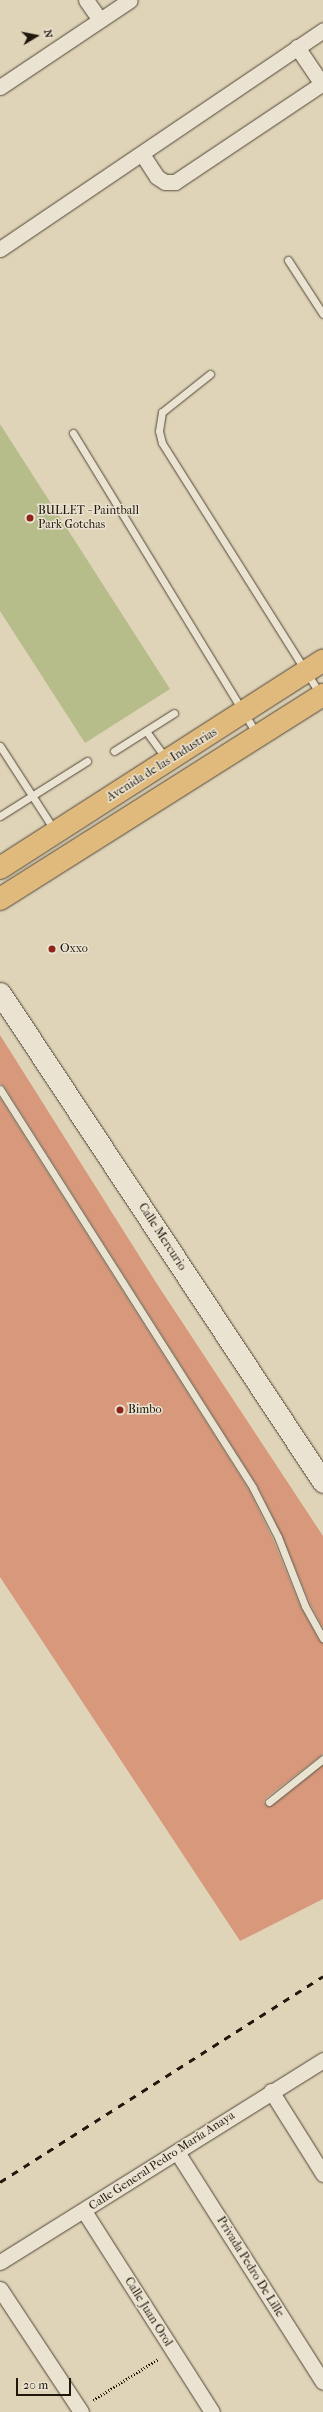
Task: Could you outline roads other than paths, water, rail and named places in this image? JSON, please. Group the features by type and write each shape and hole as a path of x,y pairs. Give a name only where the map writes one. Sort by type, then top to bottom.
{"main road":[{"name":"Avenida de las Industrias","path":"0,868 243,714 314,667"},
{"path":"0,899 322,696"},
{"name":"Calle Mercurio","path":"0,993 323,1482"}],"street":[{"path":"86,0 100,20"},
{"path":"0,87 130,0"},
{"path":"0,249 323,30"},
{"path":"142,154 157,177 165,182 175,182 322,83 297,47"},
{"name":"Calle General Pedro María Anaya","path":"0,2262 84,2211 271,2091 323,2060"},
{"path":"271,2091 323,2174"},
{"name":"Privada Pedro De Lille","path":"177,2152 323,2382"},
{"name":"Calle Juan Orol","path":"84,2211 212,2412"},
{"path":"0,2289 80,2410"}],"lane":[{"path":"288,260 323,314"},
{"path":"210,374 162,412 159,431 162,443 314,667 322,696"},
{"path":"73,433 258,737"},
{"path":"114,751 174,713"},
{"path":"146,731 168,761"},
{"path":"0,746 56,832"},
{"path":"0,816 88,761"},
{"path":"0,1090 245,1475 278,1537 305,1606 323,1638"},
{"path":"269,1802 323,1759"}],"railway":[{"path":"0,2182 323,1976"}],"place":[{"name":"BULLET - Paintball Park Gotchas","path":"30,518"},
{"name":"Oxxo","path":"52,949"},
{"name":"Bimbo","path":"120,1410"}]}
